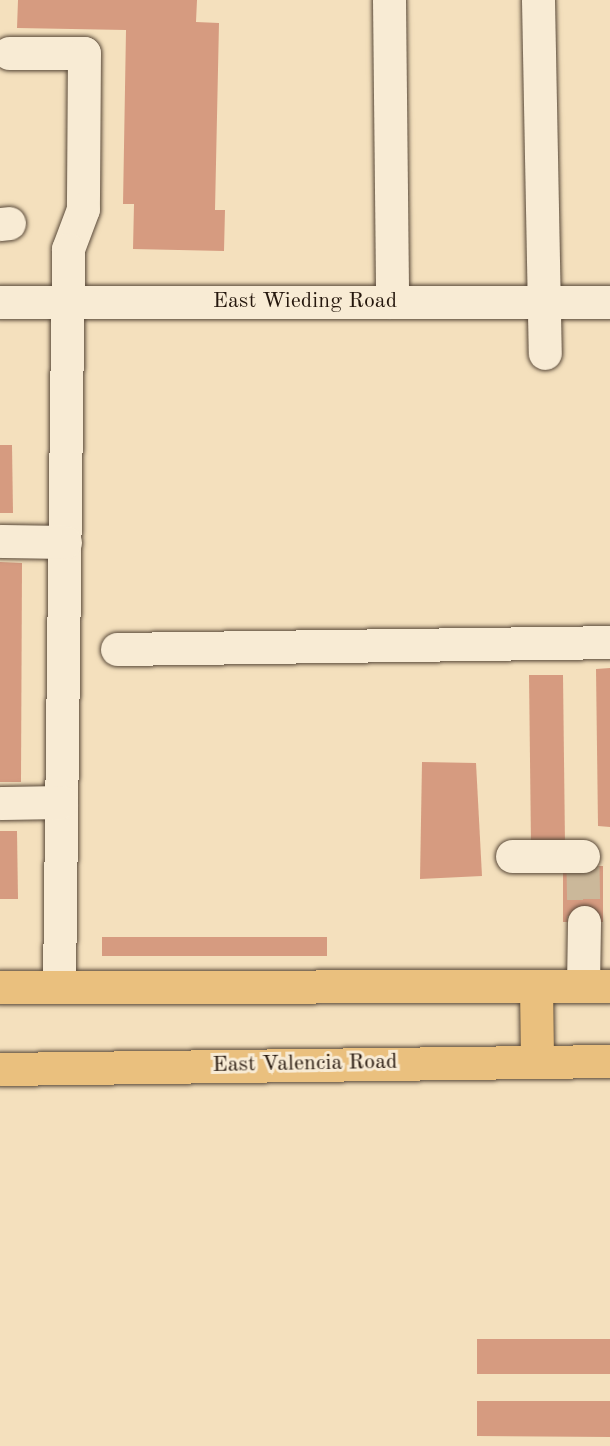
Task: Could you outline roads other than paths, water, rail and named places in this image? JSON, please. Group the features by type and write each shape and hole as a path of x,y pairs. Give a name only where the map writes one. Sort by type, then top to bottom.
{"main road":[{"path":"536,986 537,1060"},
{"path":"0,987 597,986"},
{"name":"East Valencia Road","path":"0,1069 537,1060 610,1061"}],"street":[{"path":"389,0 392,302"},
{"path":"538,0 545,353"},
{"path":"9,53 84,53 83,209 68,249 66,302 59,987"},
{"name":"East Wieding Road","path":"0,302 610,302"},
{"path":"0,541 65,542"},
{"path":"117,650 610,642"},
{"path":"0,803 61,802"},
{"path":"512,856 583,856"},
{"path":"584,922 597,986"}],"tunnel":[{"path":"583,866 584,922"}]}
